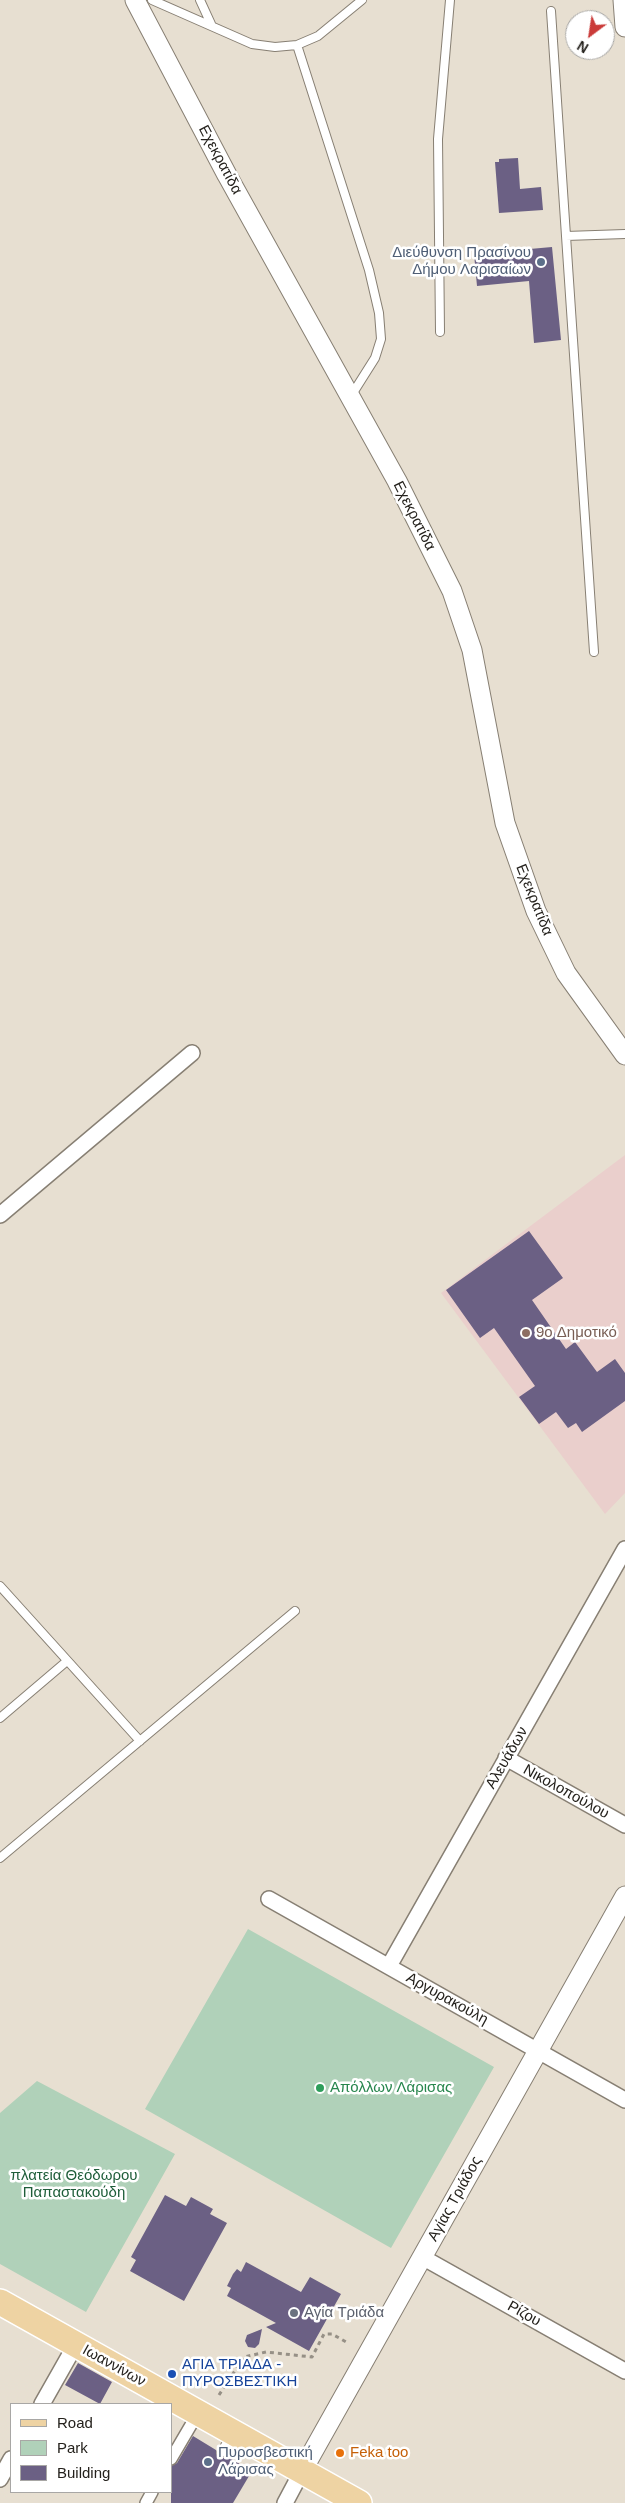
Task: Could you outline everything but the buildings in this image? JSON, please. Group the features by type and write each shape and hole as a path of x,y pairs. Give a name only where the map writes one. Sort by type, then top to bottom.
{"main road":[{"name":"Ιωαννίνων","path":"0,2302 198,2413 227,2442 302,2471 358,2503"}],"street":[{"name":"Εχεκρατίδα","path":"135,0 227,174 405,498 452,591 472,650 505,823 536,911 566,973 625,1055"},
{"path":"623,0 625,27"},
{"path":"0,1215 192,1053"},
{"name":"Αλευάδων","path":"389,1966 625,1551"},
{"name":"Νικολοπούλου","path":"506,1758 625,1825"},
{"name":"Αγίας Τριάδος","path":"285,2503 625,1896"},
{"name":"Αργυρακούλη","path":"269,1899 625,2100"},
{"name":"Ρίζου","path":"422,2257 625,2371"},
{"path":"43,2403 76,2344"},
{"path":"172,2457 198,2413"},
{"path":"0,2479 10,2461"}],"lane":[{"path":"152,0 252,44 275,47 298,45 318,36 362,0"},
{"path":"200,0 210,24"},
{"path":"440,332 438,139 450,0"},
{"path":"550,11 594,652"},
{"path":"298,45 369,270 379,313 381,339 375,358 350,397"},
{"path":"566,236 625,234"},
{"path":"0,1586 140,1742"},
{"path":"0,1858 295,1612"},
{"path":"0,1718 67,1661"}],"path":[{"path":"219,2395 244,2358 266,2352 312,2357 324,2334 332,2334 348,2343"}],"shaded area":[{"path":"625,1155 625,1493 605,1514 441,1293"}],"green space":[{"name":"Απόλλων Λάρισας","path":"248,1929 494,2067 391,2248 145,2109"},
{"name":"πλατεία Θεόδωρου Παπαστακούδη","path":"37,2081 175,2154 86,2312 0,2264 0,2113"}],"place":[{"name":"Διεύθυνση Πρασίνου Δήμου Λαρισαίων","path":"541,262"},
{"name":"9ο Δημοτικό","path":"526,1333"},
{"name":"Απόλλων Λάρισας","path":"320,2088"},
{"name":"Αγία Τριάδα","path":"294,2313"},
{"name":"ΑΓΙΑ ΤΡΙΑΔΑ - ΠΥΡΟΣΒΕΣΤΙΚΗ","path":"172,2374"},
{"name":"Feka too","path":"340,2453"},
{"name":"Πυροσβεστική Λάρισας","path":"208,2462"}]}
